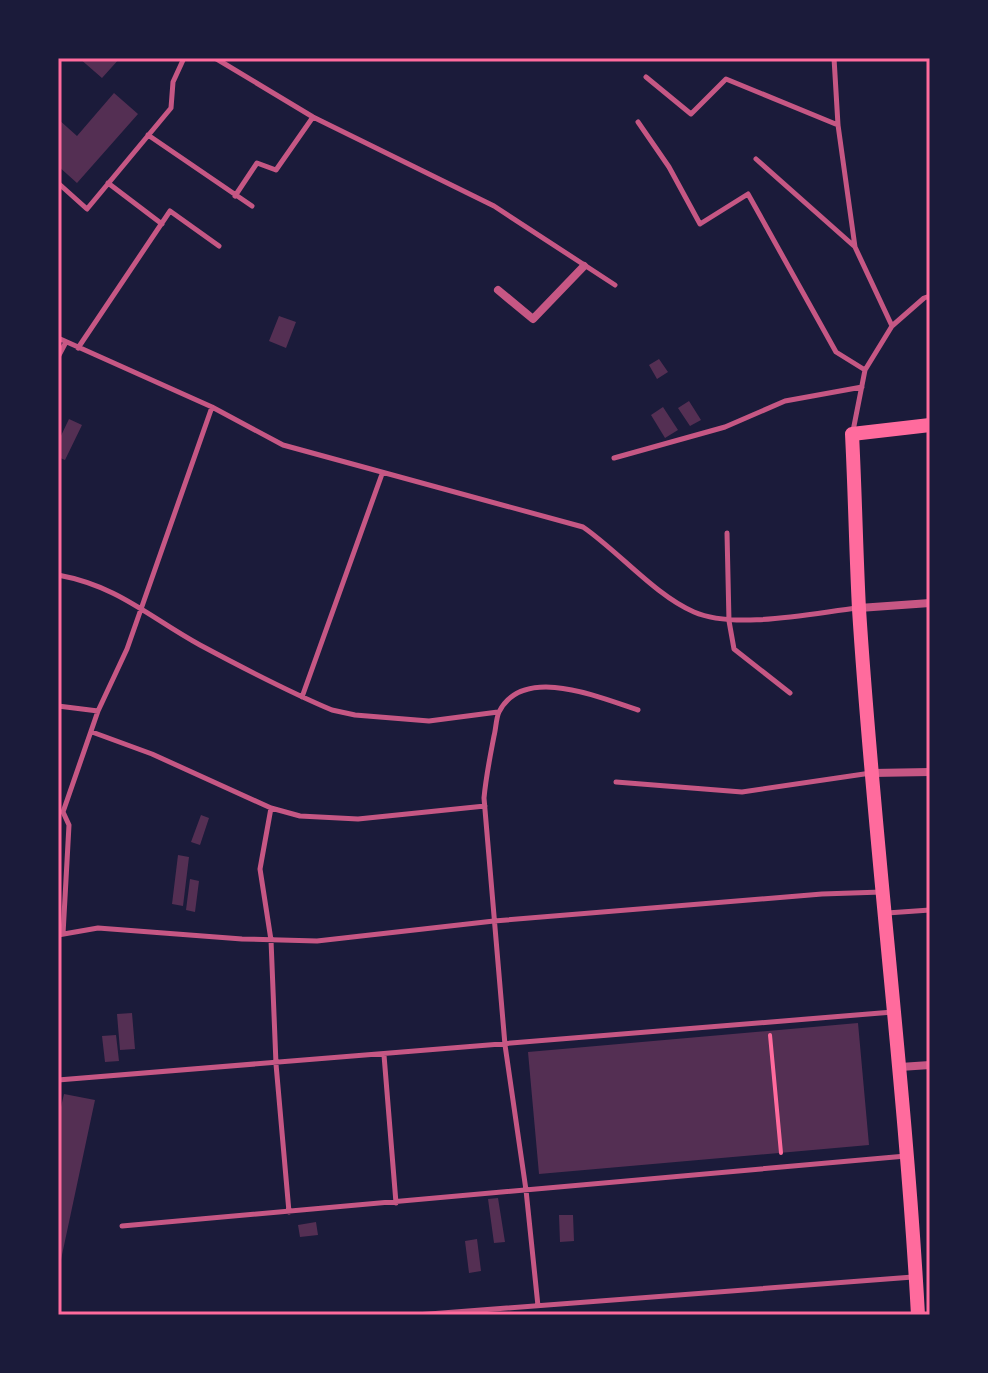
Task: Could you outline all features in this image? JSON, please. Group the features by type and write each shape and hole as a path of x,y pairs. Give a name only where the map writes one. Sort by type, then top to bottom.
{"main road":[{"path":"918,1315 909,1156 884,914 859,608 852,434 930,425"}],"street":[{"path":"498,290 533,319 584,266"},
{"path":"859,608 930,603"},
{"path":"872,773 930,772"},
{"path":"900,1067 930,1065"}],"lane":[{"path":"58,183 87,209 171,108 173,82 184,58"},
{"path":"215,58 313,117 494,206 615,285"},
{"path":"834,58 838,125 855,247 892,326"},
{"path":"646,77 691,114 726,79 838,125"},
{"path":"235,196 257,163 276,170 313,117"},
{"path":"638,122 669,167 700,224 748,194 836,352 865,370"},
{"path":"148,135 252,206"},
{"path":"756,159 855,247"},
{"path":"108,183 162,224"},
{"path":"78,348 170,211 219,246"},
{"path":"852,434 865,370 892,326 930,296"},
{"path":"58,338 212,407 283,445 583,527 607,543 663,592 694,612 729,621 859,608"},
{"path":"58,357 66,342"},
{"path":"614,458 725,427 785,401 862,387"},
{"path":"212,407 127,649 98,711 63,812 69,825 60,935 98,928 317,941 494,921 822,894 883,892"},
{"path":"302,697 382,474"},
{"path":"727,533 729,621 734,649 790,693"},
{"path":"58,575 84,580 141,606 199,644 332,710 429,721 498,712"},
{"path":"538,1306 526,1190 505,1045 485,806 486,767 498,712 511,697 527,689 550,686 583,692 638,710"},
{"path":"58,706 98,711"},
{"path":"91,731 164,759 271,808 300,816 358,819 485,806"},
{"path":"616,782 742,792 872,773"},
{"path":"271,808 260,869 271,940 276,1064 289,1212"},
{"path":"58,890 66,889"},
{"path":"884,914 930,910"},
{"path":"58,1080 894,1012"},
{"path":"384,1055 396,1203"},
{"path":"122,1226 909,1156"},
{"path":"416,1315 477,1313 916,1277"},
{"path":"569,1304 570,1315"}],"path":[{"path":"769,1023 782,1168"}],"building":[{"path":"79,58 120,58 102,78"},
{"path":"114,93 138,114 77,183 58,166 58,119 77,136"},
{"path":"279,316 296,322 286,348 269,341"},
{"path":"659,359 668,372 657,379 649,365"},
{"path":"689,401 701,420 690,426 678,408"},
{"path":"663,407 678,430 665,438 651,415"},
{"path":"69,419 82,425 65,460 58,457 58,442"},
{"path":"201,815 209,818 200,845 191,842"},
{"path":"178,855 189,857 183,906 172,904"},
{"path":"190,879 199,881 195,912 186,910"},
{"path":"132,1013 135,1049 120,1050 117,1014"},
{"path":"858,1023 869,1145 539,1174 528,1052"},
{"path":"116,1035 119,1061 105,1062 102,1036"},
{"path":"64,1094 95,1100 59,1269 58,1120"},
{"path":"498,1198 505,1242 494,1243 488,1199"},
{"path":"559,1215 573,1215 574,1241 560,1242"},
{"path":"316,1222 318,1235 300,1237 298,1225"},
{"path":"477,1239 481,1271 469,1273 465,1241"}]}
